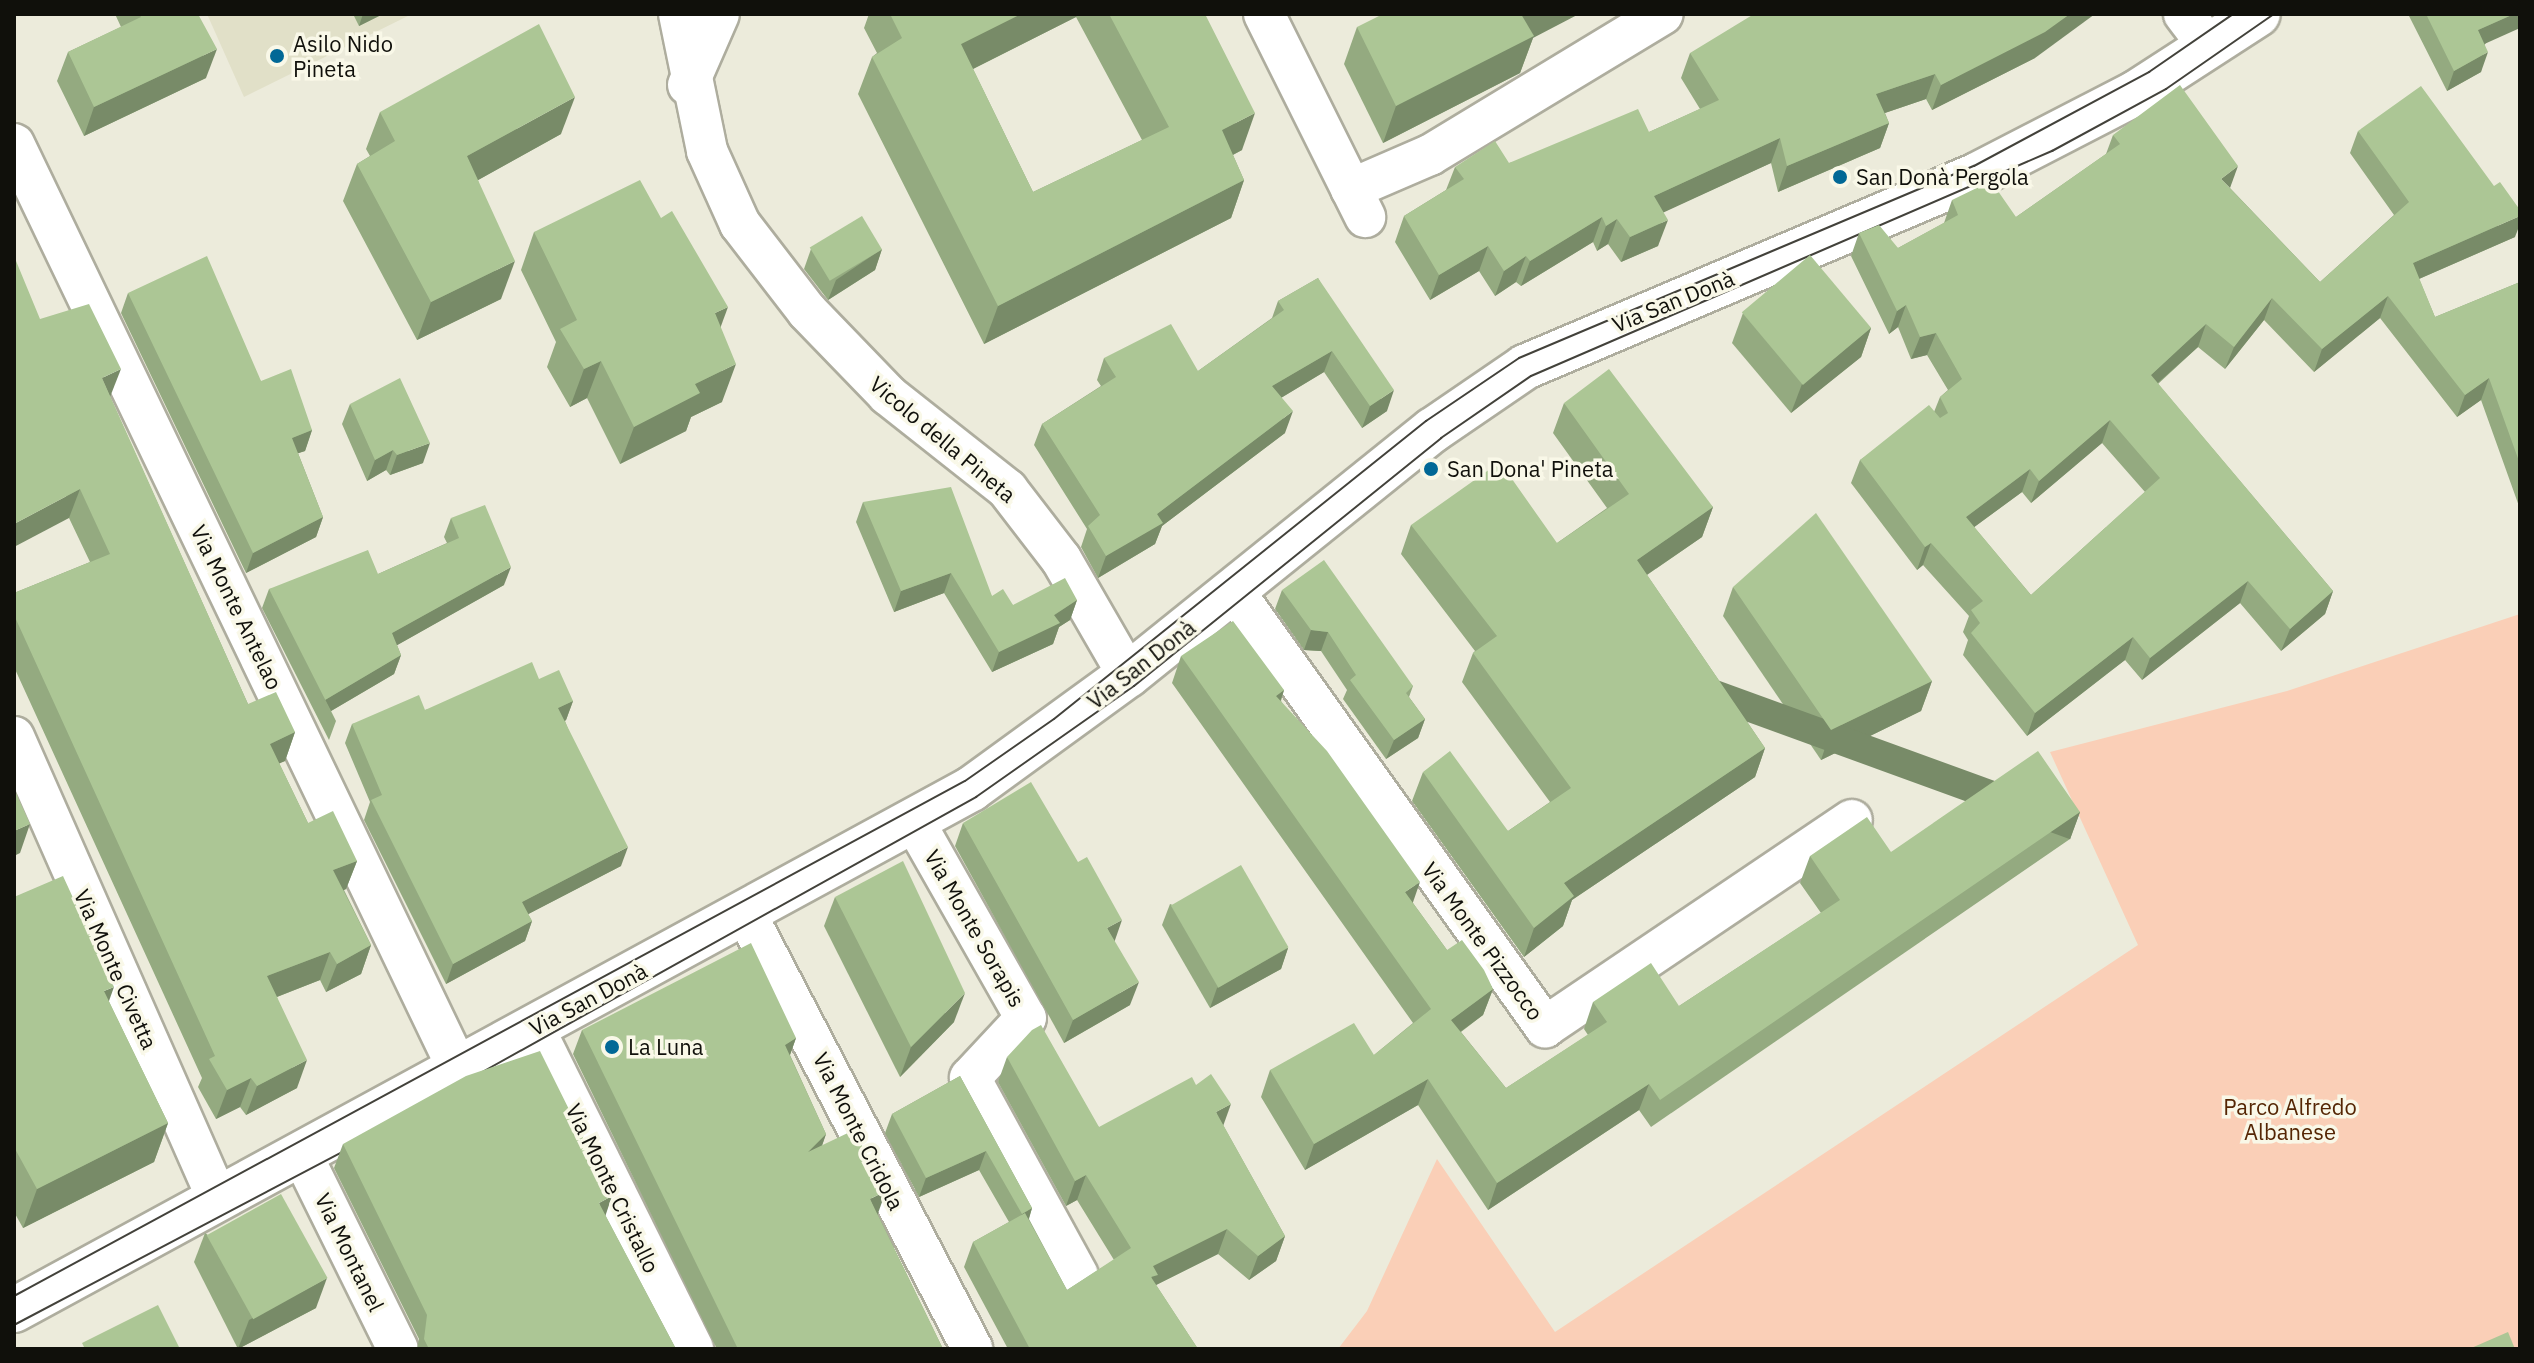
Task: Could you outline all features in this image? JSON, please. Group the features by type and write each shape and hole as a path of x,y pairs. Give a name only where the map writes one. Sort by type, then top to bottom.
{"street":[{"name":"Vicolo della Pineta","path":"679,14 688,85 718,186 772,267 888,395 1007,489 1061,559 1128,675"},
{"path":"688,85 719,14"},
{"path":"1264,14 1358,203 1430,155 1663,14"},
{"name":"Via San Donà","path":"14,1310 915,823 1128,675 1433,430 1525,367 1979,174 2196,30 2258,14"},
{"name":"Via Monte Antelao","path":"14,144 459,1071"},
{"name":"Via Monte Pizzocco","path":"1234,591 1545,1027 1852,820"},
{"name":"Via Monte Civetta","path":"14,737 218,1200"},
{"name":"Via Monte Sorapis","path":"915,823 1026,1018 970,1078 1078,1275"},
{"name":"Via Monte Cridola","path":"746,914 972,1349"},
{"name":"Via Monte Cristallo","path":"534,1028 693,1349"},
{"name":"Via Montanel","path":"302,1155 398,1349"}],"shaded area":[{"name":"Asilo Nido Pineta","path":"207,14 412,14 244,97"}],"green space":[{"name":"Parco Alfredo Albanese","path":"2520,614 2520,1349 1338,1349 1367,1311 1437,1159 1555,1332 2138,945 2050,752 2287,691"}],"building":[{"path":"139,14 198,14 217,49 94,107 68,52 141,17"},
{"path":"890,14 1021,14 961,44 1033,192 1169,127 1109,14 1205,14 1255,113 1222,130 1244,180 998,306 872,57 902,38"},
{"path":"1383,14 1521,14 1534,36 1396,106 1357,27"},
{"path":"1754,14 2070,14 2045,32 1941,85 1935,74 1876,94 1889,123 1787,166 1780,138 1654,196 1668,220 1630,237 1617,219 1606,226 1602,217 1530,261 1526,256 1504,271 1488,246 1439,275 1404,216 1464,179 1455,167 1495,141 1509,163 1638,109 1649,132 1719,100 1690,53"},
{"path":"2426,14 2514,14 2478,30 2488,52 2454,71"},
{"path":"539,24 575,97 467,156 515,261 431,302 357,164 395,141 380,112"},
{"path":"2180,85 2238,166 2221,179 2320,282 2409,202 2358,131 2421,86 2494,186 2500,182 2520,210 2520,216 2413,263 2435,317 2520,282 2520,464 2489,378 2465,395 2388,296 2322,349 2272,298 2234,347 2206,324 2151,375 2333,591 2290,629 2248,581 2150,658 2133,637 2035,713 1971,633 1980,623 1971,610 1983,601 1931,543 1925,547 1860,460 1929,405 1940,418 1948,413 1940,397 1962,379 1936,333 1920,337 1906,305 1897,311 1859,233 1879,225 1898,248 1958,215 1952,200 1991,181 2016,217 2120,144 2113,135","holes":["2110,420 2160,478 2031,595 1966,517 2030,469 2039,481"]},
{"path":"640,180 661,218 672,211 728,307 715,313 736,364 695,384 700,393 634,427 601,361 584,369 560,329 577,320 534,232"},
{"path":"862,216 882,249 830,281 810,247"},
{"path":"1810,255 1871,328 1803,385 1742,312"},
{"path":"14,256 40,319 89,304 121,369 102,378 248,704 276,692 295,732 270,744 308,823 333,811 357,861 333,870 371,945 337,964 330,952 267,976 307,1060 257,1086 251,1078 227,1090 209,1059 215,1056 14,615 14,593 110,554 80,489 14,524"},
{"path":"207,256 261,381 291,369 312,430 292,438 323,517 253,553 128,293"},
{"path":"1318,278 1394,390 1370,406 1332,351 1272,386 1293,411 1157,514 1163,523 1106,556 1088,526 1100,515 1042,424 1116,377 1104,358 1171,324 1198,371 1284,310 1278,301"},
{"path":"1609,369 1713,507 1637,560 1765,748 1564,883 1574,896 1534,928 1423,772 1450,751 1508,831 1571,788 1473,653 1497,636 1411,525 1500,462 1557,543 1629,494 1564,403"},
{"path":"400,378 430,443 397,455 393,450 375,460 350,404"},
{"path":"951,487 992,596 1003,589 1013,605 1065,578 1077,600 1054,615 1060,623 999,652 951,573 901,591 863,502"},
{"path":"485,505 511,567 392,633 401,655 325,700 269,589 368,550 378,574 459,538 451,518"},
{"path":"1816,513 1932,681 1831,730 1733,587"},
{"path":"1324,560 1413,686 1406,693 1425,719 1394,740 1350,680 1356,675 1328,632 1311,630 1282,590"},
{"path":"1233,621 1284,690 1276,696 1327,751 1420,882 1405,892 1447,950 1462,940 1484,970 1493,989 1451,1020 1506,1088 1607,1022 1593,1002 1651,963 1679,1006 1840,900 1810,856 1867,817 1891,852 2038,751 2080,812 1660,1100 1649,1084 1497,1183 1428,1079 1314,1144 1270,1070 1354,1023 1374,1055 1431,1009 1181,656"},
{"path":"532,662 539,679 559,670 573,701 558,708 628,847 522,902 532,921 453,964 371,800 382,795 352,724 419,695 425,710"},
{"path":"1031,782 1078,862 1087,857 1122,920 1107,928 1139,982 1073,1020 963,823"},
{"path":"14,789 30,824 14,831"},
{"path":"903,861 965,993 911,1047 835,897"},
{"path":"1241,865 1288,947 1218,988 1171,906"},
{"path":"63,876 114,987 104,991 168,1123 37,1189 14,1147 14,897"},
{"path":"751,943 796,1038 785,1045 826,1134 808,1152 854,1130 886,1191 870,1199 943,1349 738,1349 582,1030"},
{"path":"1041,1025 1099,1127 1192,1077 1196,1085 1211,1074 1231,1104 1216,1112 1285,1236 1258,1256 1227,1229 1153,1266 1158,1275 1151,1277 1198,1349 1030,1349 973,1242 1025,1213 1067,1290 1131,1248 1086,1175 1075,1181 1007,1057 1032,1030"},
{"path":"540,1051 612,1196 599,1203 676,1349 429,1349 424,1339 427,1315 343,1144 466,1076"},
{"path":"960,1076 1032,1208 1022,1214 986,1151 926,1178 892,1114"},
{"path":"281,1194 328,1278 253,1319 207,1235"},
{"path":"158,1305 180,1349 85,1349 82,1343"},
{"path":"2508,1332 2515,1349 2469,1349"}],"tram line":[{"path":"14,1296 965,781 1054,719 1426,421 1519,358 1974,166 2149,72 2233,14"},
{"path":"468,1080 976,797 1134,686 1441,438 1531,376 2052,151 2166,89 2274,14"},
{"path":"14,1325 357,1144"}],"place":[{"name":"Asilo Nido Pineta","path":"277,56"},
{"name":"San Donà Pergola","path":"1840,177"},
{"name":"San Dona' Pineta","path":"1431,469"},
{"name":"La Luna","path":"612,1047"}]}
